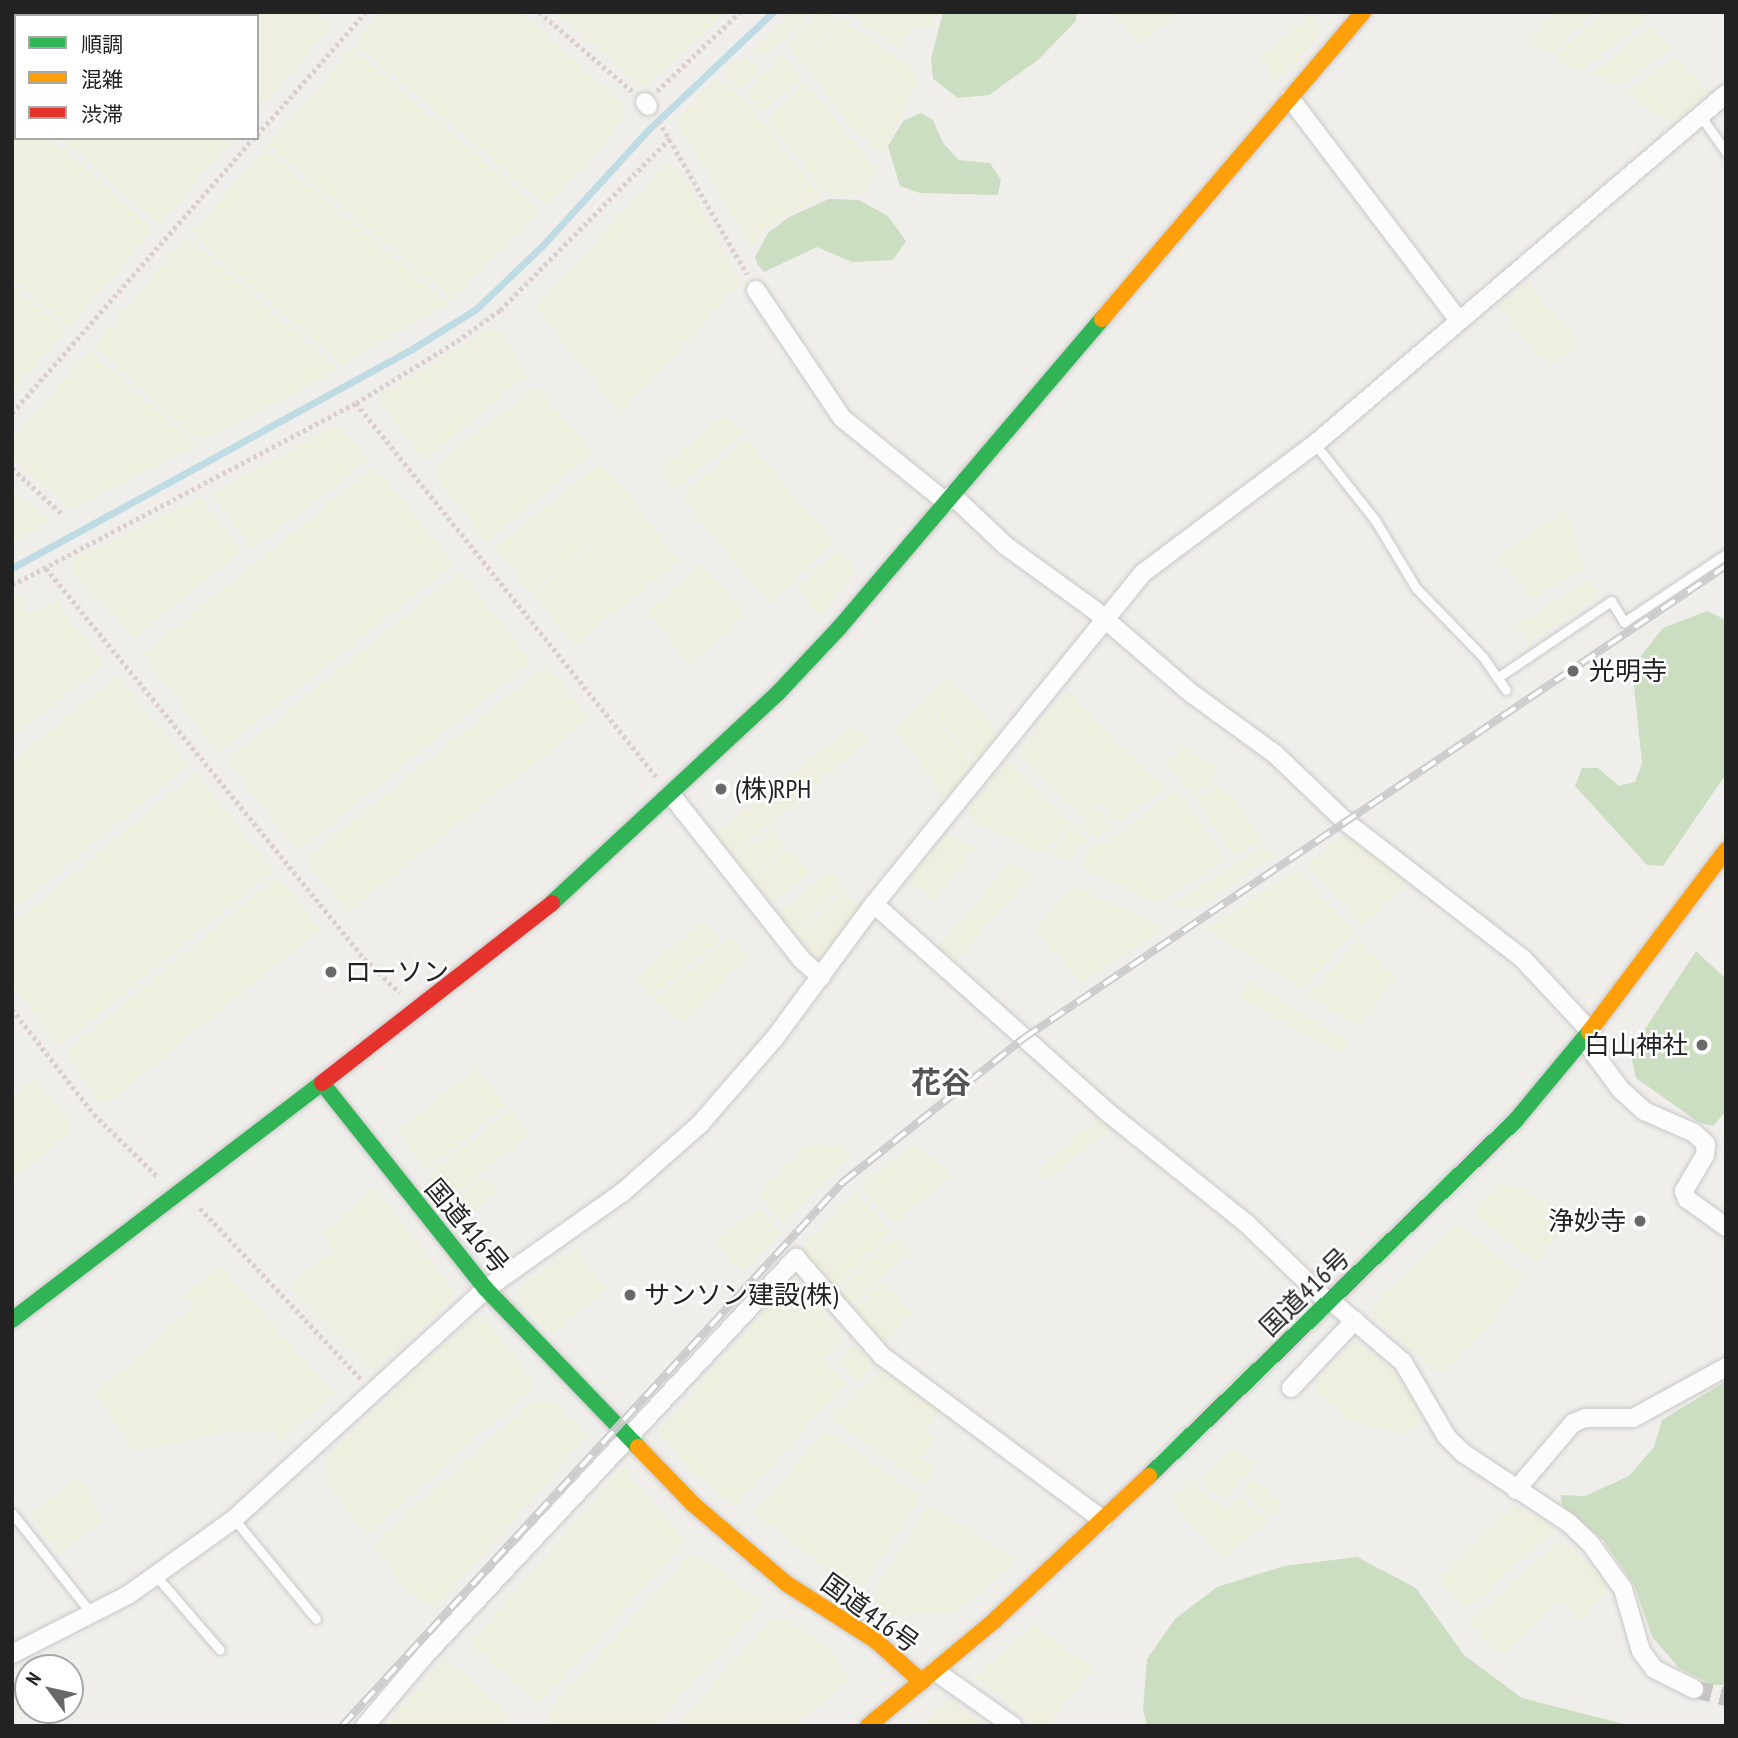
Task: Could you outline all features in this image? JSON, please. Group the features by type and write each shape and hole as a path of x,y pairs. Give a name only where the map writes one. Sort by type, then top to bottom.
{"main road":[{"path":"12,1320 323,1083 558,898 672,796 830,638 1363,12"},
{"name":"国道416号","path":"323,1083 486,1289 730,1539 787,1584 929,1677 1103,1520 1516,1119 1588,1036 1726,850"},
{"path":"868,1726 929,1677"}],"street":[{"path":"12,1654 157,1577 234,1520 486,1289 623,1192 700,1124 821,977 874,904 1143,573 1168,552 1262,488 1458,319 1702,118 1726,94"},
{"path":"1290,97 1458,319"},
{"path":"756,290 842,418 1106,621 1191,693 1275,754 1346,822 1522,958 1588,1036 1621,1090 1644,1111 1695,1133 1706,1144 1705,1155 1684,1191 1687,1199 1726,1227"},
{"path":"672,796 801,960 821,977"},
{"path":"874,904 1107,1111 1247,1224 1330,1302 1404,1362 1447,1436 1516,1490 1569,1523 1590,1543 1623,1590 1641,1651 1654,1669 1694,1689"},
{"path":"365,1726 427,1653 796,1258 882,1356 1103,1520"},
{"path":"1291,1388 1355,1320"},
{"path":"1516,1490 1573,1423 1586,1418 1633,1418 1726,1367"},
{"path":"929,1677 1013,1726"}],"lane":[{"path":"1702,118 1726,152"},
{"path":"1315,444 1375,520 1416,588 1506,690"},
{"path":"1497,678 1611,601 1625,622 1726,554"},
{"path":"12,1513 91,1613"},
{"path":"234,1520 316,1619"},
{"path":"157,1577 220,1650"}],"path":[{"path":"259,134 366,12"},
{"path":"539,12 646,104 740,12"},
{"path":"663,125 672,136 756,290"},
{"path":"12,585 356,402 500,310 672,136"},
{"path":"12,413 253,140"},
{"path":"356,402 672,796"},
{"path":"12,468 62,514"},
{"path":"46,568 364,958 415,1009"},
{"path":"12,1009 94,1114 178,1193 372,1391"}],"green space":[{"path":"14,12 110,14 14,14"},
{"path":"120,12 314,12 331,27 259,110 259,14"},
{"path":"382,12 520,12 623,104 625,121 547,206 355,42"},
{"path":"555,12 727,12 644,88"},
{"path":"791,12 813,12 763,57 751,51"},
{"path":"818,12 840,17 802,64 787,45"},
{"path":"938,12 933,27 915,27 899,48 850,14"},
{"path":"943,12 1077,12 1076,21 1038,60 989,95 958,98 933,79 931,59"},
{"path":"1111,12 1177,12 1141,44"},
{"path":"1313,12 1322,31 1295,66 1291,63 1275,84 1260,58"},
{"path":"1557,12 1594,12 1549,54 1529,40"},
{"path":"1604,12 1642,12 1648,19 1580,71 1554,57"},
{"path":"842,19 916,70 917,84 881,155 851,127 805,64"},
{"path":"1651,26 1672,48 1623,84 1589,75"},
{"path":"352,48 540,209 452,300 268,144"},
{"path":"782,53 801,77 763,113 745,92"},
{"path":"1677,56 1709,93 1676,121 1659,116 1626,92"},
{"path":"741,57 760,67 742,90 723,74"},
{"path":"718,79 741,95 821,196 765,228 751,249 676,121"},
{"path":"805,82 878,171 863,194 826,194 767,119"},
{"path":"12,105 14,140 53,140 154,229 70,327 12,277"},
{"path":"921,113 933,120 943,143 959,160 990,163 1001,180 998,195 920,193 900,186 888,146 903,121"},
{"path":"62,140 233,140 159,225"},
{"path":"265,148 448,303 342,365 191,233"},
{"path":"669,161 681,172 741,282 620,414 535,307"},
{"path":"829,199 859,200 888,216 906,241 893,260 852,262 817,247 764,272 755,257 768,233 789,217"},
{"path":"187,237 335,366 335,372 201,442 93,346"},
{"path":"12,284 66,331 12,392"},
{"path":"1524,284 1534,289 1579,344 1548,367 1497,306"},
{"path":"491,328 502,335 527,375 424,460 378,401 382,394"},
{"path":"89,351 197,445 70,510 12,458 12,439"},
{"path":"536,386 593,452 487,542 435,477 435,465"},
{"path":"723,415 743,433 675,489 659,470"},
{"path":"332,428 343,431 368,460 252,549 212,494"},
{"path":"747,439 834,543 769,603 680,497"},
{"path":"600,463 638,505 530,593 494,548"},
{"path":"371,469 386,478 453,564 218,753 145,659 147,651"},
{"path":"12,489 51,521 12,542"},
{"path":"202,498 242,551 135,638 70,569 76,563 73,559"},
{"path":"638,508 680,560 575,645 532,595"},
{"path":"1564,509 1585,567 1531,600 1498,557"},
{"path":"838,550 856,571 821,616 796,589"},
{"path":"701,564 745,613 690,666 648,612"},
{"path":"460,571 532,661 298,851 226,761"},
{"path":"1590,580 1596,590 1594,601 1570,617 1557,599"},
{"path":"19,594 29,613 56,601 104,664 12,737 12,598"},
{"path":"1555,599 1567,618 1526,643 1516,627"},
{"path":"1707,611 1726,620 1726,774 1663,866 1647,865 1575,786 1582,768 1598,768 1619,786 1635,782 1642,763 1632,667 1663,628"},
{"path":"549,669 590,719 348,912 305,860 539,670"},
{"path":"117,675 188,765 12,911 12,761"},
{"path":"947,677 990,722 996,738 977,761 923,701"},
{"path":"1071,690 1121,748 1163,784 1163,789 1116,824 1101,801 1080,817 1018,754 1054,703"},
{"path":"921,703 974,763 943,801 921,762 893,730"},
{"path":"853,725 869,740 732,856 714,834"},
{"path":"1184,746 1217,768 1212,774 1215,778 1193,796 1165,764"},
{"path":"1009,761 1071,822 1044,854 970,821 973,815 966,811"},
{"path":"195,772 273,871 61,1045 12,987 12,924"},
{"path":"1217,784 1235,799 1262,840 1233,856 1196,800"},
{"path":"1172,791 1187,803 1226,860 1158,903 1081,868 1084,852 1112,840"},
{"path":"1099,807 1114,828 1094,840 1080,821"},
{"path":"1074,824 1089,840 1078,845 1072,863 1050,854"},
{"path":"772,829 786,846 749,878 733,859"},
{"path":"1348,833 1410,881 1362,927 1306,864"},
{"path":"946,834 976,847 934,901 908,881"},
{"path":"1265,845 1276,855 1193,911 1170,906"},
{"path":"789,849 810,872 771,904 751,881"},
{"path":"1009,863 1033,874 955,962 937,946"},
{"path":"1298,868 1355,932 1302,989 1207,929"},
{"path":"831,871 842,886 794,934 779,912"},
{"path":"278,876 321,929 109,1102 99,1102 64,1053"},
{"path":"1072,886 1160,924 1160,932 1082,983 1034,931"},
{"path":"842,891 860,908 821,960 797,937"},
{"path":"704,922 721,940 652,995 633,978"},
{"path":"730,938 749,957 683,1024 655,999"},
{"path":"1358,938 1395,977 1360,1027 1308,995"},
{"path":"1696,951 1726,979 1726,1111 1713,1126 1698,1122 1636,1078 1630,1052"},
{"path":"1250,980 1347,1041 1340,1053 1239,997"},
{"path":"475,1068 507,1105 426,1172 398,1131"},
{"path":"35,1078 74,1128 12,1180 12,1096"},
{"path":"512,1109 529,1135 448,1201 428,1177"},
{"path":"1098,1116 1111,1128 1045,1181 1037,1172"},
{"path":"807,1143 841,1146 852,1157 783,1224 757,1193"},
{"path":"912,1143 952,1173 896,1225 859,1189"},
{"path":"485,1177 497,1191 463,1220 451,1205"},
{"path":"1500,1183 1521,1187 1559,1212 1559,1235 1535,1263 1477,1216 1476,1208"},
{"path":"374,1187 453,1289 453,1300 373,1370 289,1286 333,1249 321,1233"},
{"path":"855,1192 892,1231 835,1288 800,1250"},
{"path":"759,1208 781,1232 743,1273 714,1243"},
{"path":"1457,1222 1524,1278 1479,1338 1442,1373 1368,1315 1374,1308 1371,1305"},
{"path":"895,1235 911,1251 850,1306 837,1292"},
{"path":"575,1248 605,1289 552,1336 517,1302 518,1289"},
{"path":"221,1265 334,1394 282,1440 266,1431 226,1432 135,1451 94,1394 194,1306 185,1294"},
{"path":"795,1277 844,1338 824,1359 845,1384 735,1507 692,1472 656,1433"},
{"path":"884,1282 912,1314 882,1343 853,1310"},
{"path":"475,1315 487,1321 536,1385 366,1536 329,1489 325,1457"},
{"path":"1355,1341 1393,1370 1414,1397 1422,1421 1407,1435 1348,1420 1313,1390 1313,1383"},
{"path":"854,1343 876,1363 857,1382 838,1360"},
{"path":"882,1368 941,1411 926,1431 936,1438 922,1458 936,1468 926,1485 831,1420"},
{"path":"1726,1381 1726,1685 1712,1685 1679,1668 1653,1638 1634,1585 1603,1540 1562,1505 1561,1495 1585,1496 1629,1476 1654,1447 1662,1420"},
{"path":"537,1397 543,1403 551,1397 588,1436 435,1609 404,1588 372,1545"},
{"path":"826,1430 921,1497 863,1587 848,1585 753,1512"},
{"path":"1234,1446 1255,1464 1225,1501 1201,1481"},
{"path":"620,1469 625,1469 683,1538 683,1545 539,1705 470,1643"},
{"path":"75,1477 89,1490 102,1520 60,1555 30,1516"},
{"path":"1254,1477 1284,1504 1271,1518 1242,1492"},
{"path":"1191,1482 1226,1510 1239,1495 1268,1521 1224,1559 1171,1502"},
{"path":"929,1504 1016,1560 958,1612 888,1616 868,1599"},
{"path":"1513,1505 1554,1525 1553,1532 1464,1611 1439,1580"},
{"path":"1559,1541 1577,1552 1609,1588 1585,1617 1579,1618 1559,1600 1503,1655 1483,1640 1470,1620"},
{"path":"690,1554 697,1559 702,1556 763,1604 656,1726 558,1726 545,1714"},
{"path":"1357,1557 1416,1588 1464,1655 1522,1698 1632,1726 1147,1726 1143,1710 1147,1659 1175,1619 1217,1587 1284,1566"},
{"path":"784,1618 833,1650 848,1681 794,1726 676,1726 770,1619 779,1624"},
{"path":"1034,1624 1093,1668 1047,1726 1035,1726 975,1677"},
{"path":"445,1658 500,1705 509,1716 501,1726 385,1726"},
{"path":"951,1700 988,1726 919,1726"}],"waterway":[{"path":"12,568 412,349 476,309 542,246 646,132 773,12"}],"tunnel":[{"path":"1694,1689 1726,1697"}],"railway":[{"path":"342,1726 843,1182 1024,1038 1726,566"}],"traffic: fast":[{"path":"552,903 778,693 839,628 1102,319"},
{"path":"1149,1476 1516,1120 1589,1032"},
{"path":"12,1320 322,1083 486,1289 638,1447"}],"traffic: slow":[{"path":"1102,319 1363,12"},
{"path":"1589,1032 1726,850"},
{"path":"638,1447 693,1504 787,1584 875,1640 922,1682"},
{"path":"868,1726 995,1620 1149,1476"}],"traffic: jam":[{"path":"322,1083 552,903"}],"place":[{"name":"光明寺","path":"1573,671"},
{"name":"(株)RPH","path":"721,789"},
{"name":"ローソン","path":"331,972"},
{"name":"白山神社","path":"1702,1045"},
{"name":"浄妙寺","path":"1640,1221"},
{"name":"サンソン建設(株)","path":"630,1295"}],"district":[{"name":"花谷","path":"941,1082"}]}
